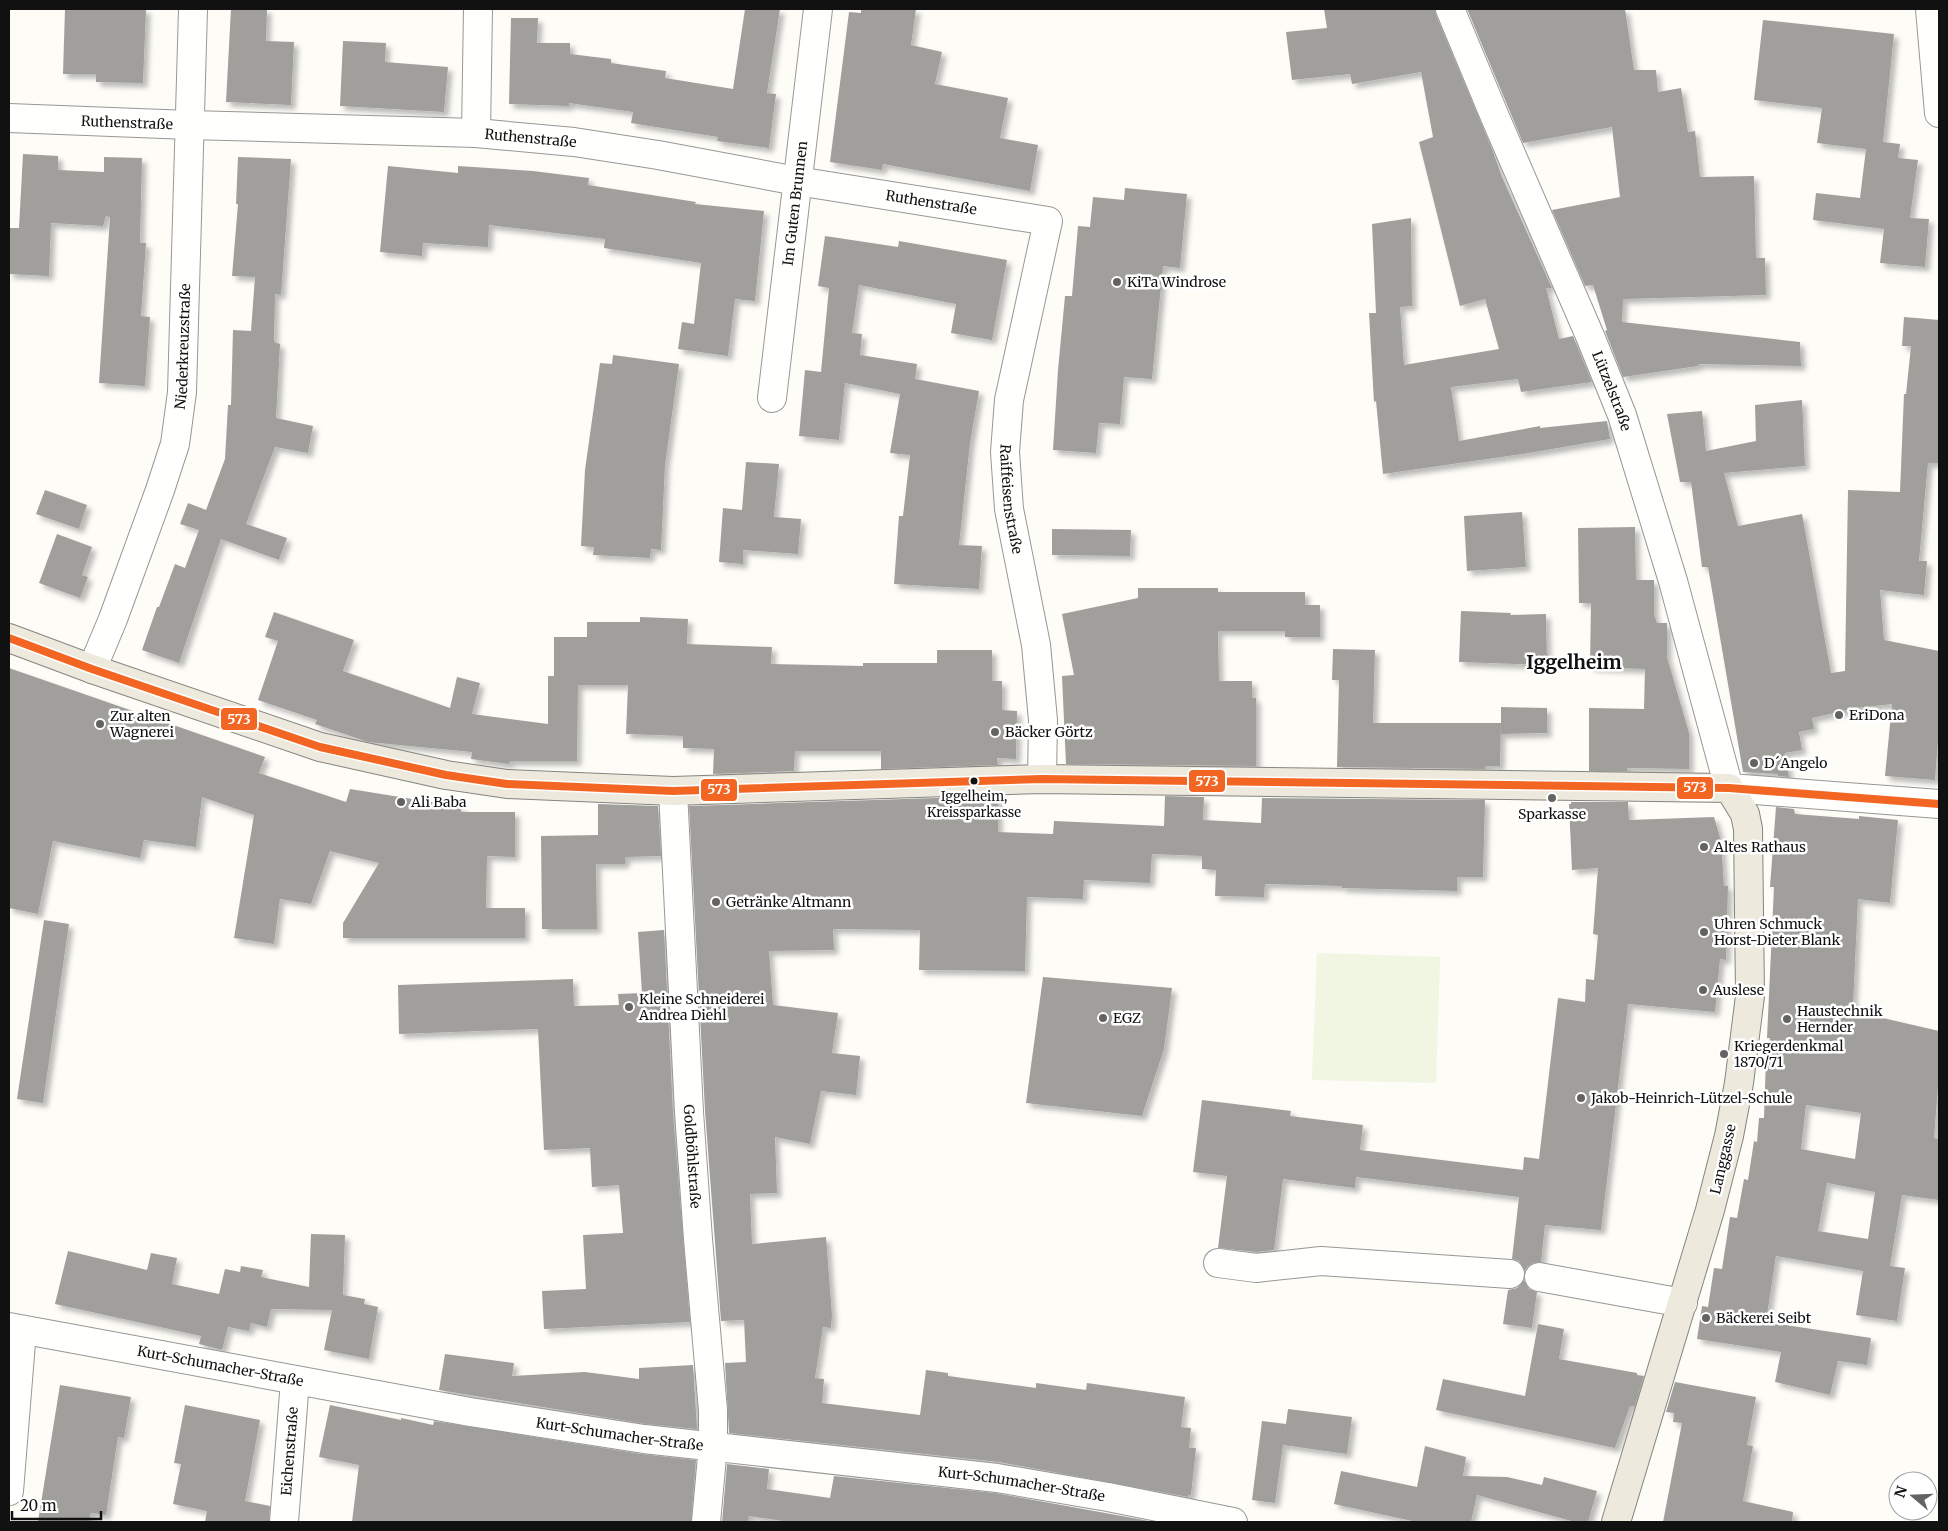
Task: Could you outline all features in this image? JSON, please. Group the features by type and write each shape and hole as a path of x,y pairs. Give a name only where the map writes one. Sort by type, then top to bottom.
{"main road":[{"path":"9,638 92,669 320,747 446,775 507,784 673,791 1042,779 1729,788"},
{"name":"Langgasse","path":"1616,1522 1684,1303 1710,1210 1729,1136 1740,1076 1750,996 1748,829 1745,814 1729,788"}],"street":[{"name":"Niederkreuzstraße","path":"92,669 113,618 160,490 179,420 182,392 193,9"},
{"path":"476,133 478,9"},
{"name":"Im Guten Brunnen","path":"772,398 818,9"},
{"name":"Lützelstraße","path":"1450,9 1622,415 1673,581 1729,788"},
{"path":"1930,9 1939,113"},
{"name":"Ruthenstraße","path":"9,118 476,133 574,142 658,155 797,181 1048,221"},
{"name":"Raiffeisenstraße","path":"1042,779 1043,720 1036,645 1009,509 1005,452 1009,400 1048,221"},
{"path":"1729,788 1939,804"},
{"name":"Goldböhlstraße","path":"673,791 689,1112 713,1410 713,1446 706,1522"},
{"path":"1218,1263 1256,1268 1321,1260 1510,1274"},
{"path":"1539,1278 1684,1303"},
{"path":"9,1491 15,1328"},
{"name":"Kurt-Schumacher-Straße","path":"15,1328 499,1417 644,1439 997,1478 1108,1497 1233,1522"},
{"name":"Eichenstraße","path":"284,1522 295,1380"}],"green space":[{"path":"1317,953 1440,957 1436,1083 1312,1080"}],"building":[{"path":"65,9 146,9 143,83 96,82 96,74 63,74"},
{"path":"231,9 267,9 266,41 294,42 291,105 226,102"},
{"path":"745,9 780,9 767,93 776,94 769,148 717,141 718,137 631,123 633,112 569,103 569,106 509,104 511,18 538,18 537,43 570,43 570,54 611,59 611,63 666,71 665,78 733,89"},
{"path":"861,9 916,9 911,45 942,52 935,84 1008,98 1000,138 1038,145 1030,191 883,164 882,170 830,162 849,12 861,13"},
{"path":"1324,9 1435,9 1502,177 1552,288 1546,288 1559,339 1573,336 1592,382 1521,392 1518,379 1451,387 1459,441 1540,426 1540,428 1607,421 1610,439 1383,474 1376,401 1374,402 1369,313 1376,313 1372,224 1411,218 1412,306 1400,307 1404,365 1499,349 1485,299 1460,306 1419,142 1433,137 1421,72 1352,84 1350,74 1292,80 1286,32 1327,28"},
{"path":"1467,9 1625,9 1634,70 1656,70 1658,92 1681,88 1688,132 1695,131 1700,177 1754,176 1756,258 1765,258 1766,295 1623,299 1622,322 1800,342 1801,366 1698,364 1698,366 1623,377 1605,331 1607,330 1593,285 1585,286 1552,210 1620,197 1612,127 1523,143"},
{"path":"1763,20 1894,34 1883,142 1900,144 1898,158 1918,160 1910,218 1929,219 1925,267 1880,263 1884,229 1813,220 1816,193 1860,198 1866,149 1817,143 1822,108 1754,100"},
{"path":"343,41 386,43 385,62 448,67 444,112 340,106"},
{"path":"23,154 58,156 58,170 104,172 104,157 142,158 140,243 146,243 141,316 150,317 145,386 99,383 110,217 106,216 103,226 51,223 49,276 9,274 9,228 19,228"},
{"path":"238,157 291,159 281,295 275,294 274,342 280,344 276,418 313,426 308,453 275,447 246,524 287,538 279,560 221,539 179,663 142,650 175,564 185,568 199,530 180,524 188,503 206,510 225,459 228,405 231,405 233,330 251,331 255,277 232,276 238,204 236,204"},
{"path":"388,166 458,173 458,166 533,171 589,178 588,185 696,202 695,204 764,211 755,301 735,299 728,356 678,349 682,322 694,324 701,263 604,248 605,239 489,225 488,247 423,243 422,256 380,252"},
{"name":"KiTa Windrose","path":"1125,188 1187,194 1180,268 1163,266 1152,379 1124,377 1120,424 1099,423 1096,453 1053,450 1065,296 1072,296 1078,226 1090,227 1093,197 1124,200"},
{"path":"825,236 898,247 899,241 1007,260 992,340 951,333 956,304 859,285 852,333 862,334 860,355 917,364 915,379 979,391 970,443 959,545 982,546 979,589 894,584 899,516 903,516 910,455 890,453 900,394 845,383 839,440 799,436 805,370 821,372 829,288 818,286"},
{"path":"1904,317 1939,320 1939,463 1928,463 1919,561 1927,561 1924,595 1880,590 1884,640 1939,651 1939,728 1935,780 1885,776 1892,704 1856,708 1812,718 1814,729 1799,732 1802,750 1785,753 1789,777 1778,776 1778,774 1743,772 1708,567 1702,567 1691,482 1680,482 1667,414 1702,411 1706,451 1756,441 1755,405 1802,400 1805,466 1724,473 1738,526 1802,514 1831,673 1845,671 1848,490 1900,492 1904,394 1906,394 1911,346 1902,346"},
{"path":"613,355 679,364 665,465 661,550 651,549 650,558 593,555 594,547 581,546 585,470 600,363 612,364"},
{"path":"746,462 779,464 774,517 801,519 798,554 743,550 743,564 719,562 723,508 742,510"},
{"path":"45,490 87,505 79,529 36,514"},
{"path":"1522,512 1526,567 1467,571 1464,516"},
{"path":"1635,527 1636,580 1654,580 1654,614 1657,623 1667,623 1667,657 1689,733 1689,769 1627,768 1627,771 1589,771 1589,708 1644,709 1645,669 1590,667 1591,603 1579,603 1578,528"},
{"path":"1052,529 1131,530 1130,556 1052,555"},
{"path":"57,534 92,547 82,575 88,577 80,598 39,583"},
{"path":"1138,588 1218,588 1218,592 1305,592 1305,605 1320,605 1320,637 1285,637 1285,631 1218,631 1219,681 1252,681 1252,698 1256,698 1256,766 1066,764 1062,676 1074,675 1062,614 1138,598"},
{"path":"1461,611 1511,613 1510,615 1546,614 1547,665 1459,662"},
{"path":"274,612 354,640 343,671 450,708 457,677 480,683 472,714 548,724 548,676 554,676 554,637 587,637 587,622 640,622 640,617 688,619 687,644 772,647 771,664 863,666 863,663 937,663 937,650 992,650 992,681 1002,681 1002,710 1017,711 1016,759 997,758 998,765 881,769 881,751 795,751 794,771 713,774 714,749 683,748 683,736 626,734 628,685 578,685 577,761 510,761 509,764 471,759 472,752 368,742 315,724 317,720 258,700 278,641 265,637"},
{"path":"1333,649 1375,650 1373,723 1501,723 1500,766 1485,766 1485,769 1337,767 1339,680 1332,680"},
{"path":"9,668 265,757 259,773 346,802 350,789 462,807 461,812 515,812 515,857 487,856 486,908 525,908 525,938 343,938 343,923 379,863 330,851 311,904 280,899 274,944 234,938 254,815 202,797 196,847 144,840 140,858 53,841 38,914 9,908"},
{"path":"1501,707 1547,708 1547,733 1501,734"},
{"path":"998,796 998,832 1053,834 1054,821 1164,826 1165,796 1204,797 1203,820 1261,823 1262,798 1485,800 1483,877 1457,877 1457,891 1265,884 1264,897 1215,896 1216,870 1202,869 1202,856 1152,854 1150,883 1084,880 1083,899 1027,897 1025,971 919,970 920,930 833,929 834,950 769,951 773,1005 838,1013 832,1053 860,1056 856,1095 821,1091 810,1144 775,1137 777,1193 750,1194 752,1244 826,1237 832,1315 831,1328 823,1327 815,1378 824,1379 822,1403 920,1415 926,1370 948,1373 948,1376 1036,1388 1036,1383 1086,1390 1087,1383 1185,1397 1181,1427 1191,1428 1189,1448 1196,1448 1191,1495 1188,1495 1188,1497 999,1462 729,1433 725,1363 746,1362 744,1320 721,1321 705,1111 689,806"},
{"path":"1571,802 1628,802 1629,820 1714,817 1721,841 1724,886 1728,886 1726,960 1720,959 1715,1012 1628,1004 1601,1230 1545,1225 1541,1262 1533,1263 1525,1271 1519,1261 1512,1259 1519,1197 1356,1177 1355,1188 1283,1179 1274,1250 1256,1252 1218,1248 1227,1176 1193,1172 1202,1100 1291,1111 1290,1116 1363,1125 1360,1150 1523,1170 1524,1157 1539,1159 1558,998 1585,1002 1586,979 1594,980 1598,935 1593,934 1598,868 1572,870 1569,804"},
{"path":"598,804 658,806 661,856 625,857 625,864 596,864 597,929 542,929 541,836 598,835"},
{"path":"1776,807 1794,809 1795,814 1859,819 1859,816 1898,820 1890,903 1858,899 1853,1005 1858,1005 1857,1012 1939,1031 1939,1074 1934,1138 1939,1139 1939,1200 1902,1195 1890,1266 1905,1268 1897,1321 1856,1315 1863,1271 1776,1256 1766,1322 1871,1338 1867,1365 1838,1361 1830,1395 1775,1382 1781,1352 1697,1339 1702,1306 1708,1307 1714,1268 1722,1269 1730,1217 1737,1218 1744,1179 1748,1180 1754,1141 1757,1142 1759,1118 1764,1118 1766,1058 1770,1038 1767,1038 1774,887 1770,887","holes":["1806,1105 1861,1113 1855,1159 1801,1149","1827,1183 1875,1192 1868,1239 1818,1231"]},
{"path":"44,920 69,924 43,1103 17,1099"},
{"path":"664,930 673,1113 690,1322 544,1329 542,1291 586,1289 583,1235 623,1233 619,1185 592,1187 590,1148 544,1150 538,1029 399,1034 398,985 573,979 574,1006 619,1005 618,994 642,993 638,932"},
{"name":"EGZ","path":"1043,977 1172,988 1164,1049 1142,1116 1026,1103"},
{"path":"311,1234 345,1235 343,1295 365,1299 364,1304 378,1307 369,1359 324,1350 332,1310 271,1309 267,1327 251,1323 249,1331 228,1327 222,1350 199,1344 201,1336 55,1304 68,1251 147,1270 151,1253 177,1258 172,1284 219,1294 225,1269 240,1272 241,1266 263,1270 261,1277 309,1287"},
{"path":"1524,1280 1529,1289 1537,1292 1532,1328 1503,1324 1508,1290 1517,1288"},
{"path":"1538,1324 1564,1329 1559,1359 1637,1373 1637,1375 1644,1376 1635,1406 1630,1406 1615,1448 1436,1410 1443,1379 1525,1396"},
{"path":"445,1354 514,1363 512,1376 585,1372 639,1379 639,1368 693,1365 697,1429 646,1424 439,1390"},
{"path":"1675,1382 1756,1397 1747,1445 1753,1446 1743,1501 1793,1512 1792,1522 1663,1522 1682,1423 1673,1422 1674,1413 1666,1412"},
{"path":"60,1385 131,1397 124,1438 118,1437 106,1515 91,1513 89,1522 38,1522"},
{"path":"185,1405 260,1420 245,1501 270,1506 269,1522 205,1522 207,1511 173,1504 181,1464 174,1463"},
{"path":"330,1405 433,1425 434,1421 642,1454 696,1460 691,1522 352,1522 359,1465 319,1457"},
{"path":"1288,1409 1352,1417 1347,1454 1283,1445 1275,1503 1252,1500 1262,1421 1286,1424"},
{"path":"1425,1446 1466,1457 1463,1476 1507,1477 1542,1485 1544,1477 1597,1491 1588,1522 1575,1522 1477,1495 1471,1522 1417,1522 1334,1504 1341,1471 1417,1487"},
{"path":"727,1464 769,1469 767,1489 830,1498 834,1476 995,1493 1155,1522 790,1522 749,1516 748,1522 722,1522"}],"transit line":[{"name":"573","path":"9,638 92,669 320,747 446,775 507,784 673,791 1042,779 1729,788 1939,804"}],"place":[{"name":"KiTa Windrose","path":"1117,282"},
{"name":"EriDona","path":"1839,715"},
{"name":"Zur alten Wagnerei","path":"100,724"},
{"name":"Bäcker Görtz","path":"995,732"},
{"name":"D´Angelo","path":"1754,763"},
{"name":"Iggelheim, Kreissparkasse","path":"974,781"},
{"name":"Sparkasse","path":"1552,798"},
{"name":"Ali Baba","path":"401,802"},
{"name":"Altes Rathaus","path":"1704,847"},
{"name":"Getränke Altmann","path":"716,902"},
{"name":"Uhren Schmuck Horst-Dieter Blank","path":"1704,932"},
{"name":"Auslese","path":"1703,990"},
{"name":"Kleine Schneiderei Andrea Diehl","path":"629,1007"},
{"name":"EGZ","path":"1103,1018"},
{"name":"Haustechnik Hernder","path":"1787,1019"},
{"name":"Kriegerdenkmal 1870/71","path":"1724,1054"},
{"name":"Jakob-Heinrich-Lützel-Schule","path":"1581,1098"},
{"name":"Bäckerei Seibt","path":"1706,1318"}],"district":[{"name":"Iggelheim","path":"1574,662"}]}
